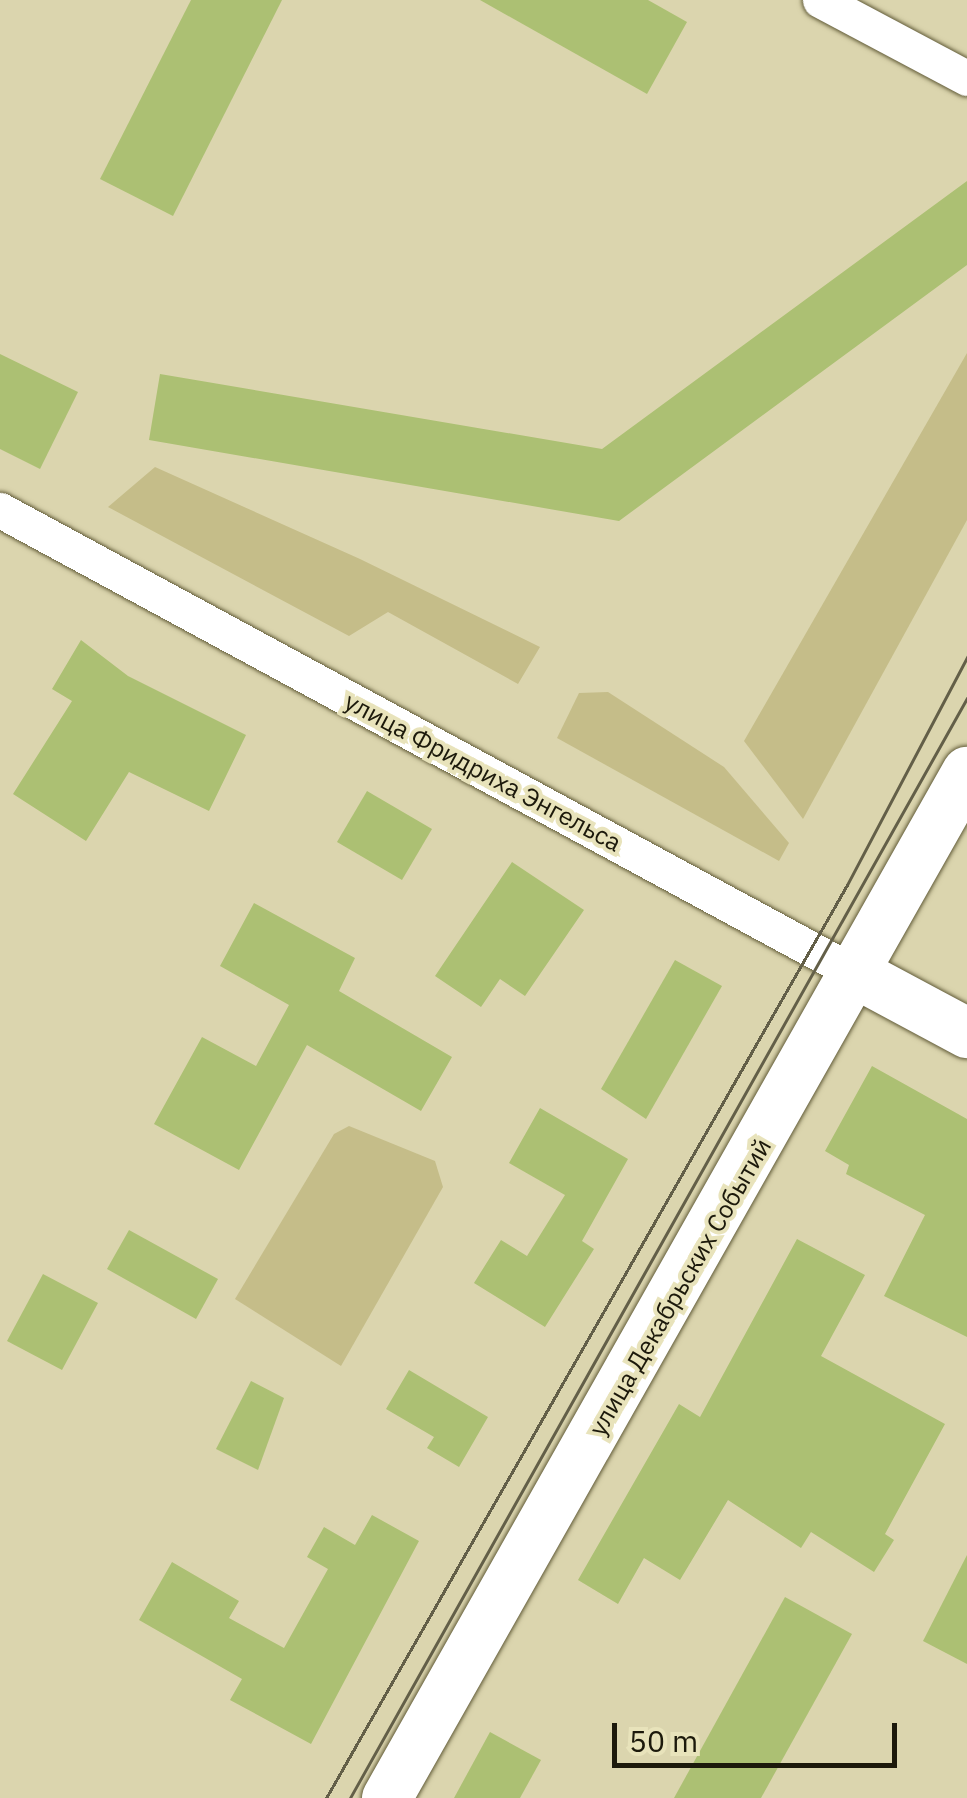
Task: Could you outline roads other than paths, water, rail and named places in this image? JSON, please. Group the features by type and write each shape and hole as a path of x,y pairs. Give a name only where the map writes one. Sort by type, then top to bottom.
{"main road":[{"name":"улица Декабрьских Событий","path":"387,1798 859,975 967,772"},
{"name":"улица Фридриха Энгельса","path":"859,975 967,1033"}],"street":[{"path":"820,0 967,78"},
{"name":"улица Фридриха Энгельса","path":"0,510 859,975"}],"tram line":[{"path":"326,1798 847,885 967,657"},
{"path":"350,1798 967,698"}]}
